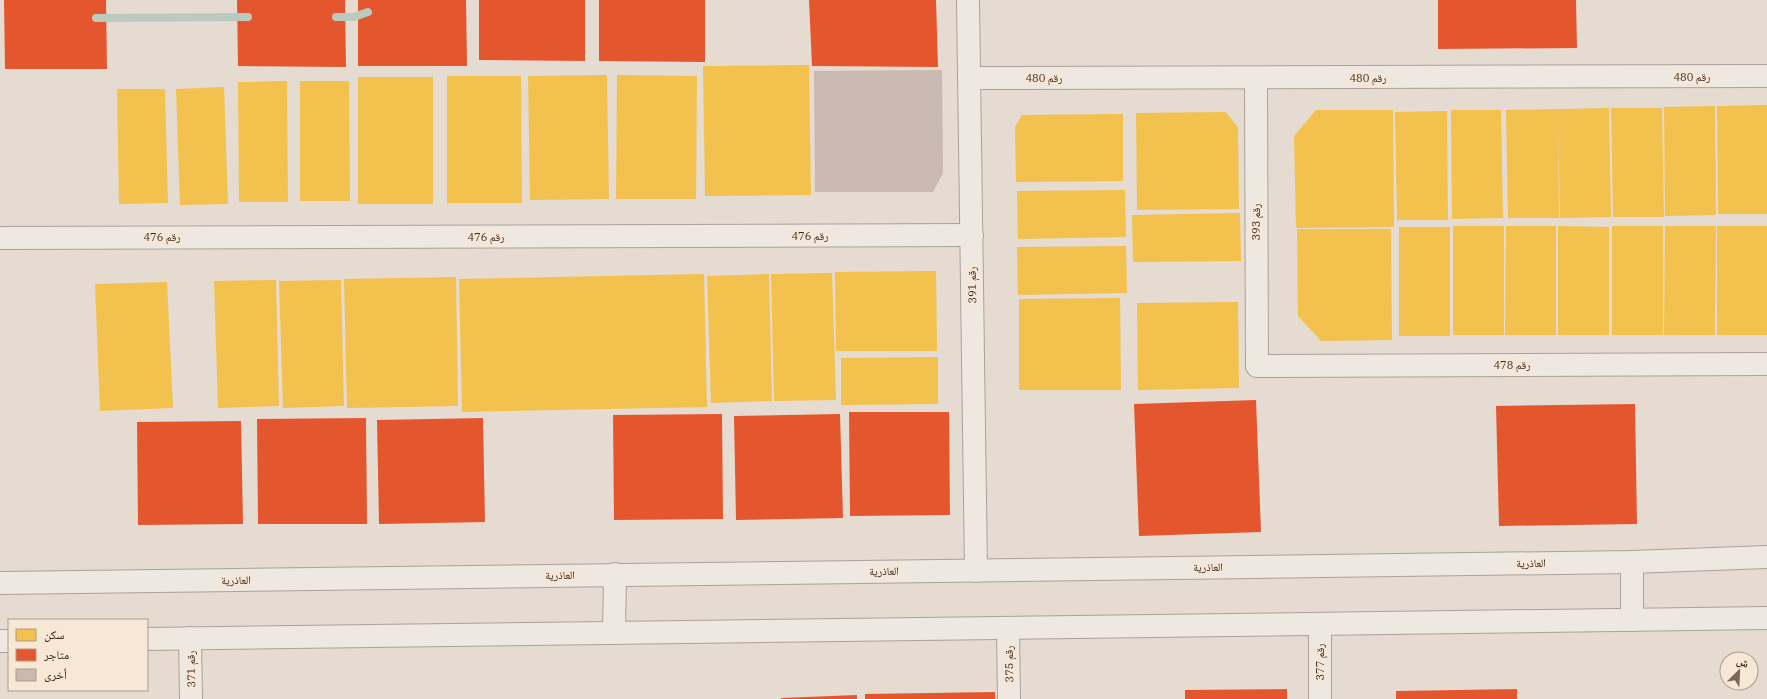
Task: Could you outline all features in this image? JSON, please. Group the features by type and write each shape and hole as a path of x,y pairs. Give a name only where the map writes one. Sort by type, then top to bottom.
{"street":[{"name":"رقم 391","path":"968,0 976,570"},
{"name":"رقم 480","path":"969,78 1767,76"},
{"name":"رقم 393","path":"1256,78 1257,366"},
{"name":"رقم 476","path":"0,238 972,236"},
{"name":"رقم 478","path":"1257,366 1767,364"},
{"name":"العاذرية","path":"0,583 1632,562 1767,557"},
{"path":"1632,562 1632,620"},
{"path":"614,634 615,574"},
{"path":"148,639 1320,625 1767,618"},
{"name":"رقم 377","path":"1320,625 1320,699"},
{"name":"رقم 375","path":"1008,629 1009,699"},
{"name":"رقم 371","path":"190,638 191,699"}],"building: سكن":[{"path":"809,65 811,195 705,196 703,66"},
{"path":"607,75 609,199 530,200 528,76"},
{"path":"617,75 697,76 696,199 616,199"},
{"path":"447,76 521,76 522,203 447,203"},
{"path":"358,77 433,77 433,204 358,204"},
{"path":"287,81 288,202 239,202 238,82"},
{"path":"300,81 349,81 350,201 300,201"},
{"path":"224,87 228,204 180,205 176,89"},
{"path":"117,89 165,89 168,203 119,204"},
{"path":"1767,105 1767,214 1718,214 1717,106"},
{"path":"1715,106 1716,215 1665,216 1664,107"},
{"path":"1609,108 1611,217 1560,218 1558,120 1559,218 1508,218 1506,110"},
{"path":"1611,108 1662,108 1664,217 1613,217"},
{"path":"1316,110 1393,110 1394,227 1296,228 1294,136"},
{"path":"1451,110 1501,110 1503,218 1452,219"},
{"path":"1447,111 1448,220 1397,220 1395,112"},
{"path":"1226,112 1238,128 1239,209 1137,210 1136,113"},
{"path":"1123,114 1123,181 1016,182 1015,127 1022,115"},
{"path":"1125,190 1126,237 1018,239 1017,191"},
{"path":"1240,213 1241,261 1133,262 1132,215"},
{"path":"1453,226 1504,226 1504,335 1453,335"},
{"path":"1506,226 1556,226 1556,335 1505,335"},
{"path":"1558,226 1609,227 1609,335 1558,335"},
{"path":"1612,226 1663,226 1663,335 1612,335"},
{"path":"1665,226 1716,226 1715,335 1664,335"},
{"path":"1717,226 1767,226 1767,335 1717,335"},
{"path":"1399,227 1450,227 1450,336 1399,336"},
{"path":"1297,229 1391,229 1392,340 1321,341 1298,316"},
{"path":"1126,246 1127,293 1018,295 1017,247"},
{"path":"936,271 937,351 836,351 835,272"},
{"path":"832,273 836,400 774,401 771,274"},
{"path":"704,274 707,407 462,412 459,279"},
{"path":"769,274 772,401 711,403 707,276"},
{"path":"456,277 458,406 347,408 344,279"},
{"path":"276,280 279,406 218,408 214,281"},
{"path":"341,280 344,406 283,408 279,281"},
{"path":"167,282 173,408 100,411 95,284"},
{"path":"1120,298 1121,390 1019,390 1019,299"},
{"path":"1238,302 1239,388 1138,390 1137,303"},
{"path":"938,357 938,404 841,405 841,358"}],"building: متاجر":[{"path":"4,0 106,0 107,69 5,69"},
{"path":"237,0 345,0 346,67 238,66"},
{"path":"358,0 466,0 467,66 358,66"},
{"path":"479,0 585,0 585,61 479,60"},
{"path":"599,0 705,0 705,62 599,61"},
{"path":"809,0 936,0 938,67 812,66"},
{"path":"1438,0 1576,0 1577,48 1438,49"},
{"path":"1256,400 1261,532 1139,536 1134,404"},
{"path":"1635,404 1637,524 1499,526 1496,406"},
{"path":"849,412 949,412 950,515 850,516"},
{"path":"722,414 723,519 614,520 613,415"},
{"path":"840,414 843,518 736,520 734,416"},
{"path":"366,418 367,524 258,524 257,419"},
{"path":"483,418 485,522 379,524 377,420"},
{"path":"241,421 243,524 138,525 137,422"},
{"path":"1287,689 1287,699 1185,699 1185,690"},
{"path":"1517,689 1517,699 1396,699 1396,691"},
{"path":"995,692 995,699 865,699 865,694"},
{"path":"857,695 857,699 781,699 781,698"}],"building: أخرى":[{"path":"942,70 943,173 933,192 815,192 814,71"}],"waterway":[{"path":"336,17 354,17 368,12"},
{"path":"96,18 248,17"}]}
